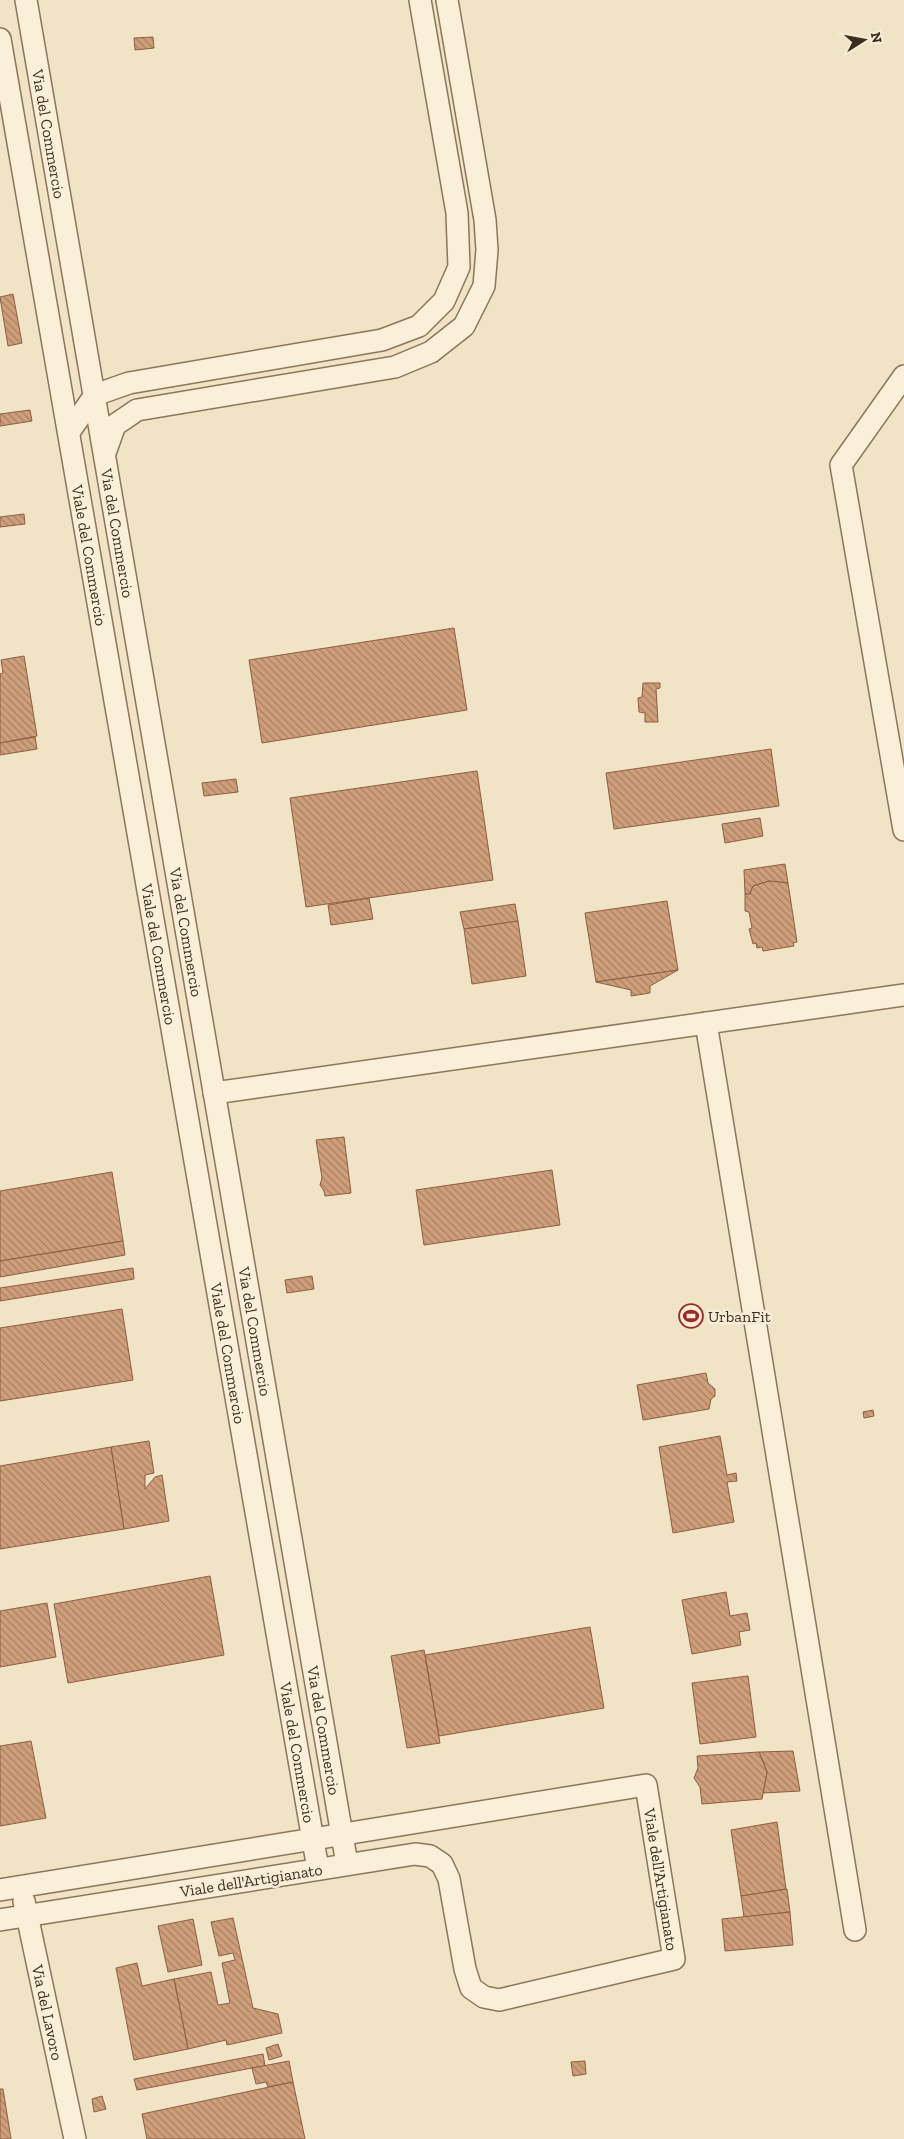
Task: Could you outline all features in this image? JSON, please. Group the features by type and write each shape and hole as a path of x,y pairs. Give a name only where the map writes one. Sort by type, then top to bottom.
{"street":[{"name":"Via del Commercio","path":"26,0 348,1864"},
{"path":"69,432 95,394 129,383 382,340 419,326 444,301 459,266 457,213 420,0"},
{"path":"104,455 115,426 137,410 395,367 431,352 464,326 484,286 488,250 485,220 447,0"},
{"name":"Viale del Commercio","path":"0,39 318,1869"},
{"path":"904,376 841,466 904,830"},
{"path":"214,1093 904,995"},
{"path":"706,1023 855,1930"},
{"name":"Viale dell'Artigianato","path":"0,1920 415,1854 430,1856 442,1864 449,1879 465,1970 471,1988 484,1997 499,2000 674,1959 646,1785 10,1888"},
{"name":"Via del Lavoro","path":"10,1888 26,1916 75,2139"}],"building":[{"path":"153,37 154,48 135,50 134,38"},
{"path":"13,294 22,343 8,346 0,297"},
{"path":"30,410 32,421 0,426 0,414"},
{"path":"24,514 25,524 0,527 0,517"},
{"path":"454,628 467,710 262,743 249,660"},
{"path":"24,656 37,736 0,743 0,674 3,673 1,660"},
{"path":"643,683 660,683 660,688 656,689 658,722 645,722 645,713 639,712 638,698 642,697"},
{"path":"35,737 37,749 0,755 0,743"},
{"path":"771,749 779,806 614,829 606,773"},
{"path":"477,771 493,880 306,907 290,798"},
{"path":"236,779 238,792 204,796 202,783"},
{"path":"760,818 763,836 725,843 722,824"},
{"path":"785,864 788,883 769,881 753,886 750,894 745,894 744,870"},
{"path":"769,881 788,883 797,942 793,943 794,946 763,951 762,947 757,948 756,943 753,944 749,929 752,928 749,912 745,911 745,894 750,894 753,886"},
{"path":"369,898 373,919 331,925 328,905"},
{"path":"667,901 678,970 596,982 585,913"},
{"path":"515,904 518,921 464,929 460,912"},
{"path":"518,921 526,976 472,984 464,929"},
{"path":"678,970 650,986 650,993 631,996 631,990 596,982"},
{"path":"344,1137 351,1193 325,1196 320,1185 322,1178 316,1140"},
{"path":"552,1170 560,1225 424,1245 416,1190"},
{"path":"112,1172 123,1241 0,1261 0,1191"},
{"path":"123,1241 125,1255 0,1277 0,1261"},
{"path":"133,1268 134,1279 0,1301 0,1288"},
{"path":"312,1276 314,1289 287,1293 285,1280"},
{"path":"122,1309 133,1380 0,1401 0,1328"},
{"path":"706,1373 708,1383 715,1389 715,1396 711,1399 709,1409 643,1420 637,1385"},
{"path":"873,1410 874,1416 864,1418 863,1412"},
{"path":"720,1436 727,1475 736,1473 737,1481 727,1482 734,1522 673,1533 659,1447"},
{"path":"149,1441 154,1473 145,1475 145,1489 155,1477 162,1475 169,1521 124,1529 111,1447"},
{"path":"111,1447 124,1529 0,1549 0,1466"},
{"path":"210,1576 224,1655 68,1683 54,1604"},
{"path":"726,1592 730,1616 747,1613 750,1630 739,1632 741,1645 692,1654 682,1600"},
{"path":"47,1603 56,1657 0,1667 0,1611"},
{"path":"590,1627 604,1708 439,1736 425,1655"},
{"path":"424,1650 440,1743 407,1748 391,1656"},
{"path":"748,1676 756,1737 700,1744 692,1683"},
{"path":"31,1741 46,1818 0,1826 0,1746"},
{"path":"793,1751 800,1791 763,1793 767,1772 759,1752"},
{"path":"759,1752 767,1772 762,1799 702,1804 700,1787 694,1778 698,1768 697,1756"},
{"path":"777,1822 786,1889 741,1896 731,1830"},
{"path":"787,1889 790,1912 744,1917 741,1896"},
{"path":"790,1912 793,1945 725,1951 722,1919"},
{"path":"233,1918 253,2008 278,2014 282,2033 227,2045 226,2040 188,2049 174,1979 211,1972 218,2005 230,2003 222,1963 235,1960 233,1953 219,1956 211,1922"},
{"path":"193,1919 202,1965 168,1972 158,1926"},
{"path":"137,1963 142,1986 174,1979 188,2049 134,2060 116,1968"},
{"path":"278,2044 282,2056 269,2060 266,2048"},
{"path":"263,2054 265,2066 137,2090 134,2079"},
{"path":"289,2061 293,2082 268,2087 266,2082 256,2084 252,2068"},
{"path":"585,2061 586,2074 573,2076 571,2062"},
{"path":"293,2082 305,2139 147,2139 142,2114"},
{"path":"0,2089 3,2089 11,2139 0,2139"},
{"path":"102,2096 106,2109 94,2112 92,2099"}],"place":[{"name":"UrbanFit","path":"691,1316"}]}
